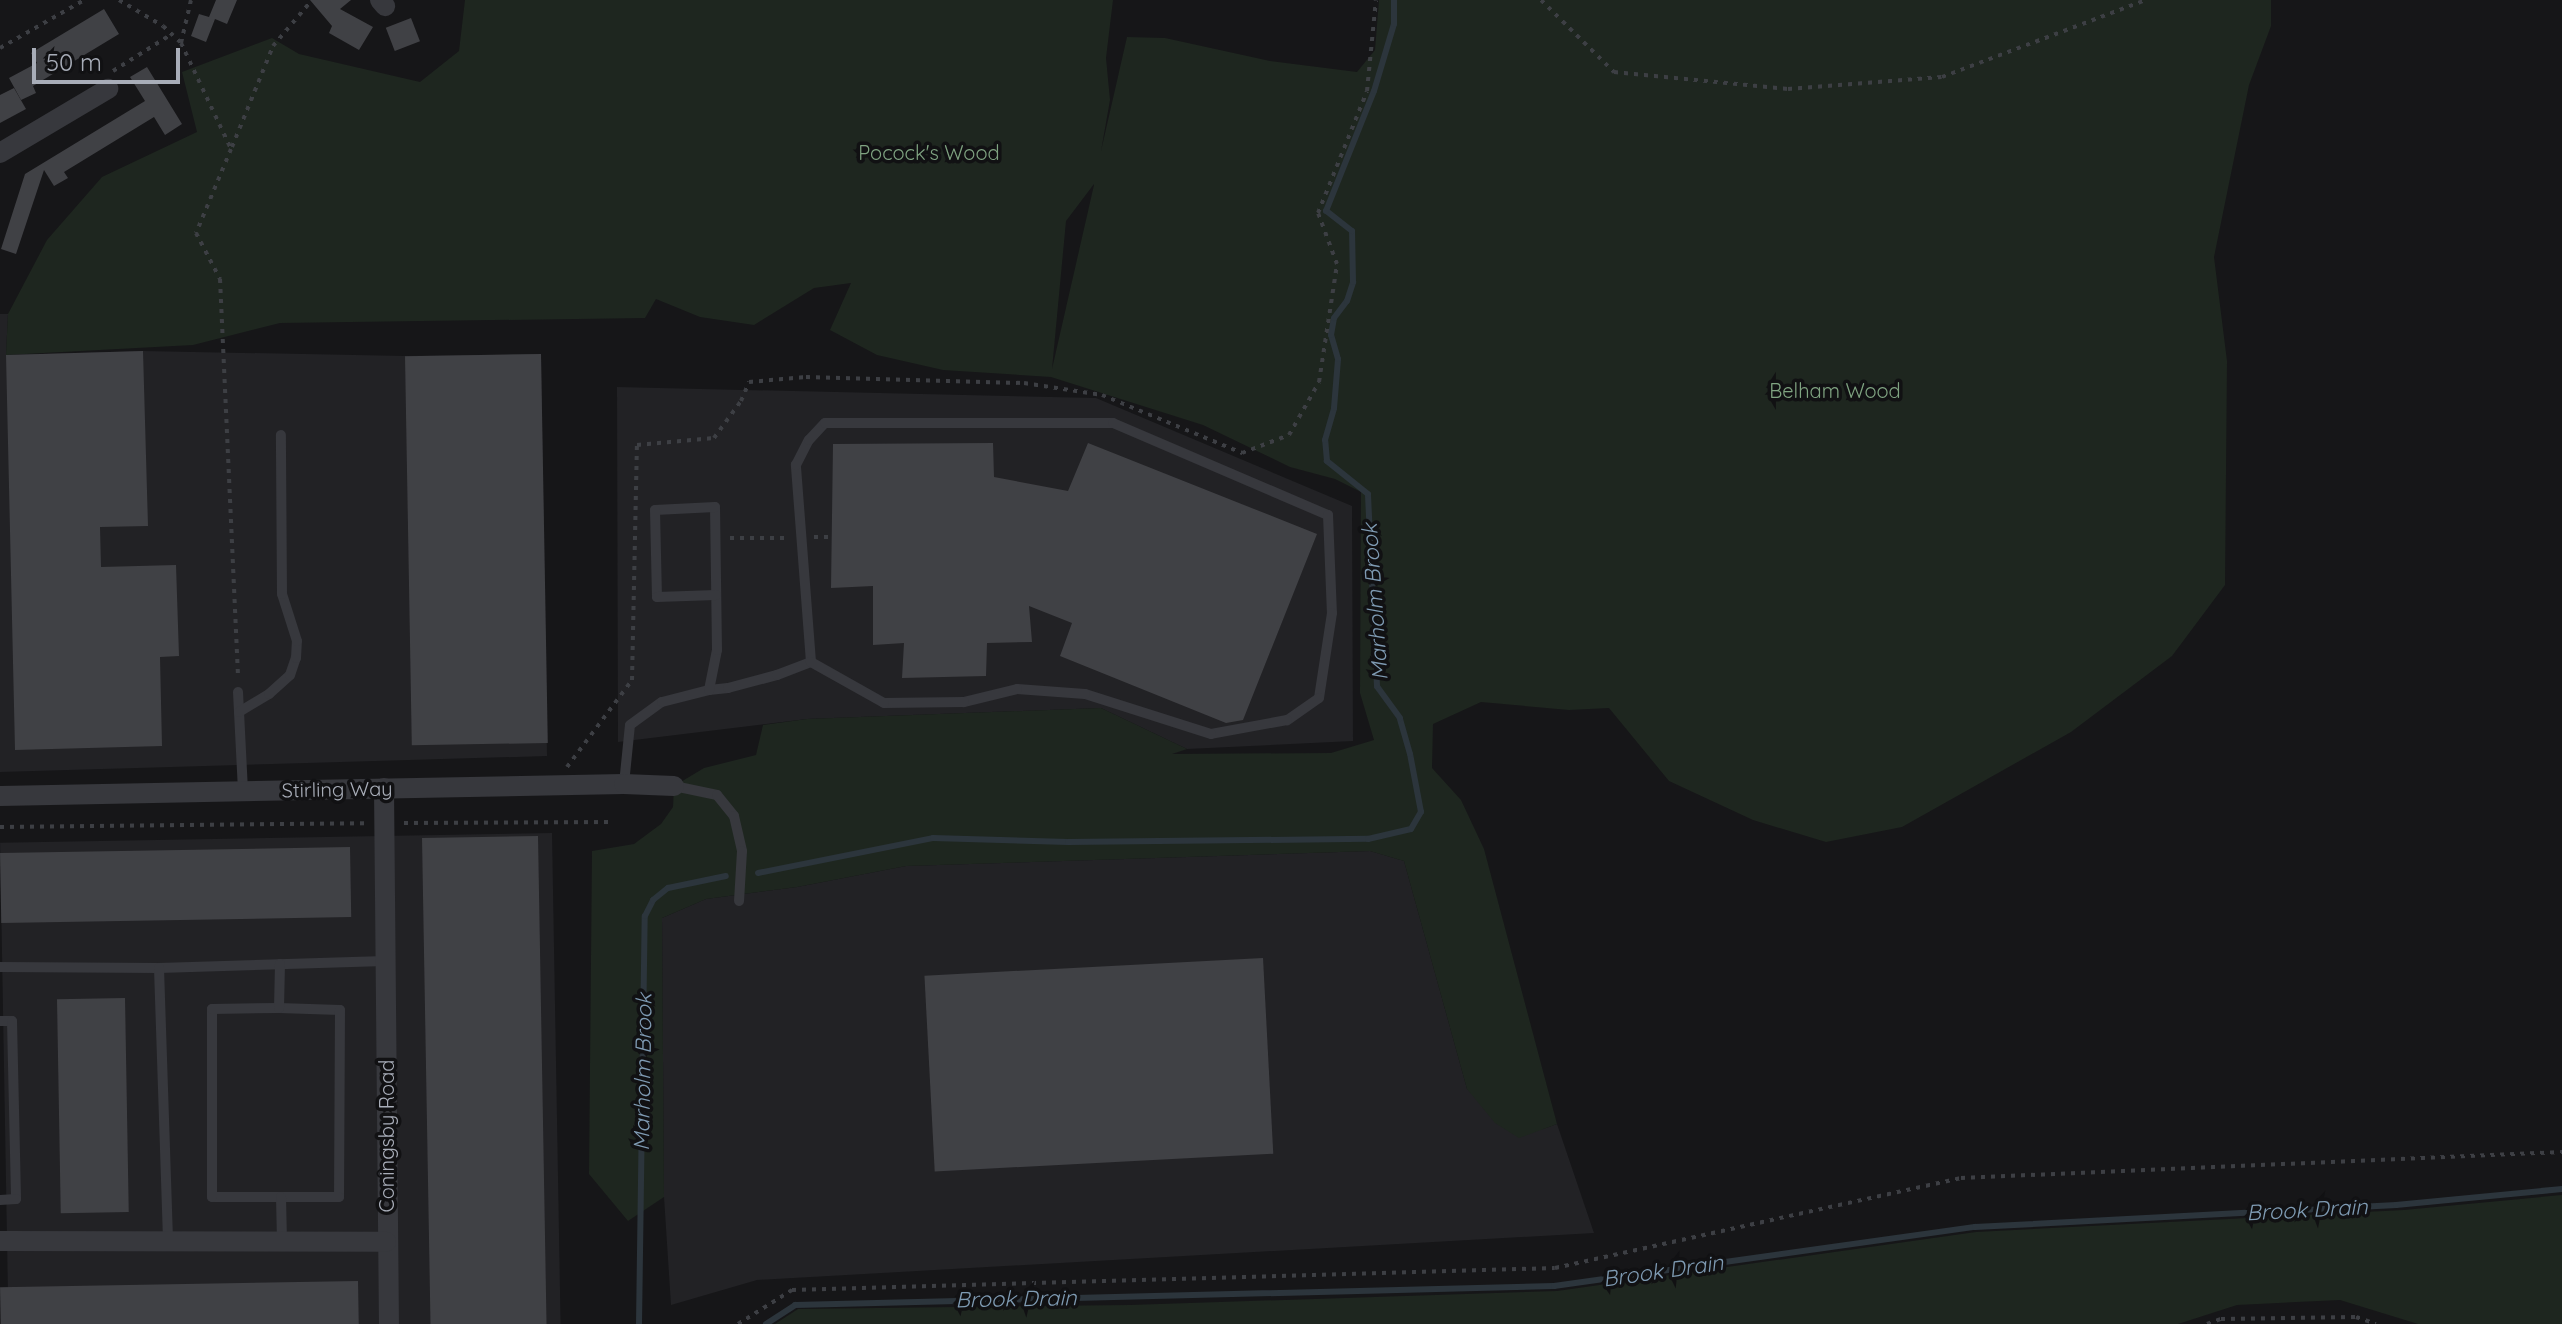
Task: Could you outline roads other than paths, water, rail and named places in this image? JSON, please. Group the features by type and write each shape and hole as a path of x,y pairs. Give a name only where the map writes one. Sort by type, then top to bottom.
{"street":[{"path":"0,153 108,89"},
{"name":"Stirling Way","path":"0,796 624,784 674,786"},
{"name":"Coningsby Road","path":"0,1241 386,1242 384,788"},
{"path":"386,1242 389,1324"}],"lane":[{"path":"825,423 1113,423 1328,515 1332,613 1319,698 1287,720 1211,734 1085,694 1017,689 964,702 884,703 811,662 796,465 809,440 825,423"},
{"path":"239,712 269,694 290,675 296,658 297,641 282,594 281,435"},
{"path":"709,690 717,650 715,507 655,510 657,597 716,595"},
{"path":"624,784 630,725 662,702 777,675 811,662"},
{"path":"238,692 243,790"},
{"path":"674,786 717,795 734,816 742,851 739,901"},
{"path":"0,967 159,968 385,961"},
{"path":"279,1008 280,964"},
{"path":"159,968 168,1241"},
{"path":"279,1008 340,1010 339,1197 212,1197 212,1009 279,1008"},
{"path":"0,1021 12,1021 16,1199 0,1200"},
{"path":"281,1197 282,1241"}],"waterway":[{"name":"Marholm Brook","path":"758,873 933,838 1068,842 1368,839 1411,829 1421,812 1410,754 1400,718 1377,686 1368,494 1327,461 1325,440 1334,408 1338,359 1331,335 1334,318 1347,301 1353,282 1352,231 1326,211 1374,91 1394,24 1394,0"},
{"name":"Marholm Brook","path":"639,1324 645,916 653,900 668,888 726,876"},
{"name":"Brook Drain","path":"766,1324 795,1305 1554,1286 1975,1227 2396,1205 2562,1189"}],"park label":[{"name":"Pocock's Wood","path":"929,152"},
{"name":"Belham Wood","path":"1835,390"}]}
